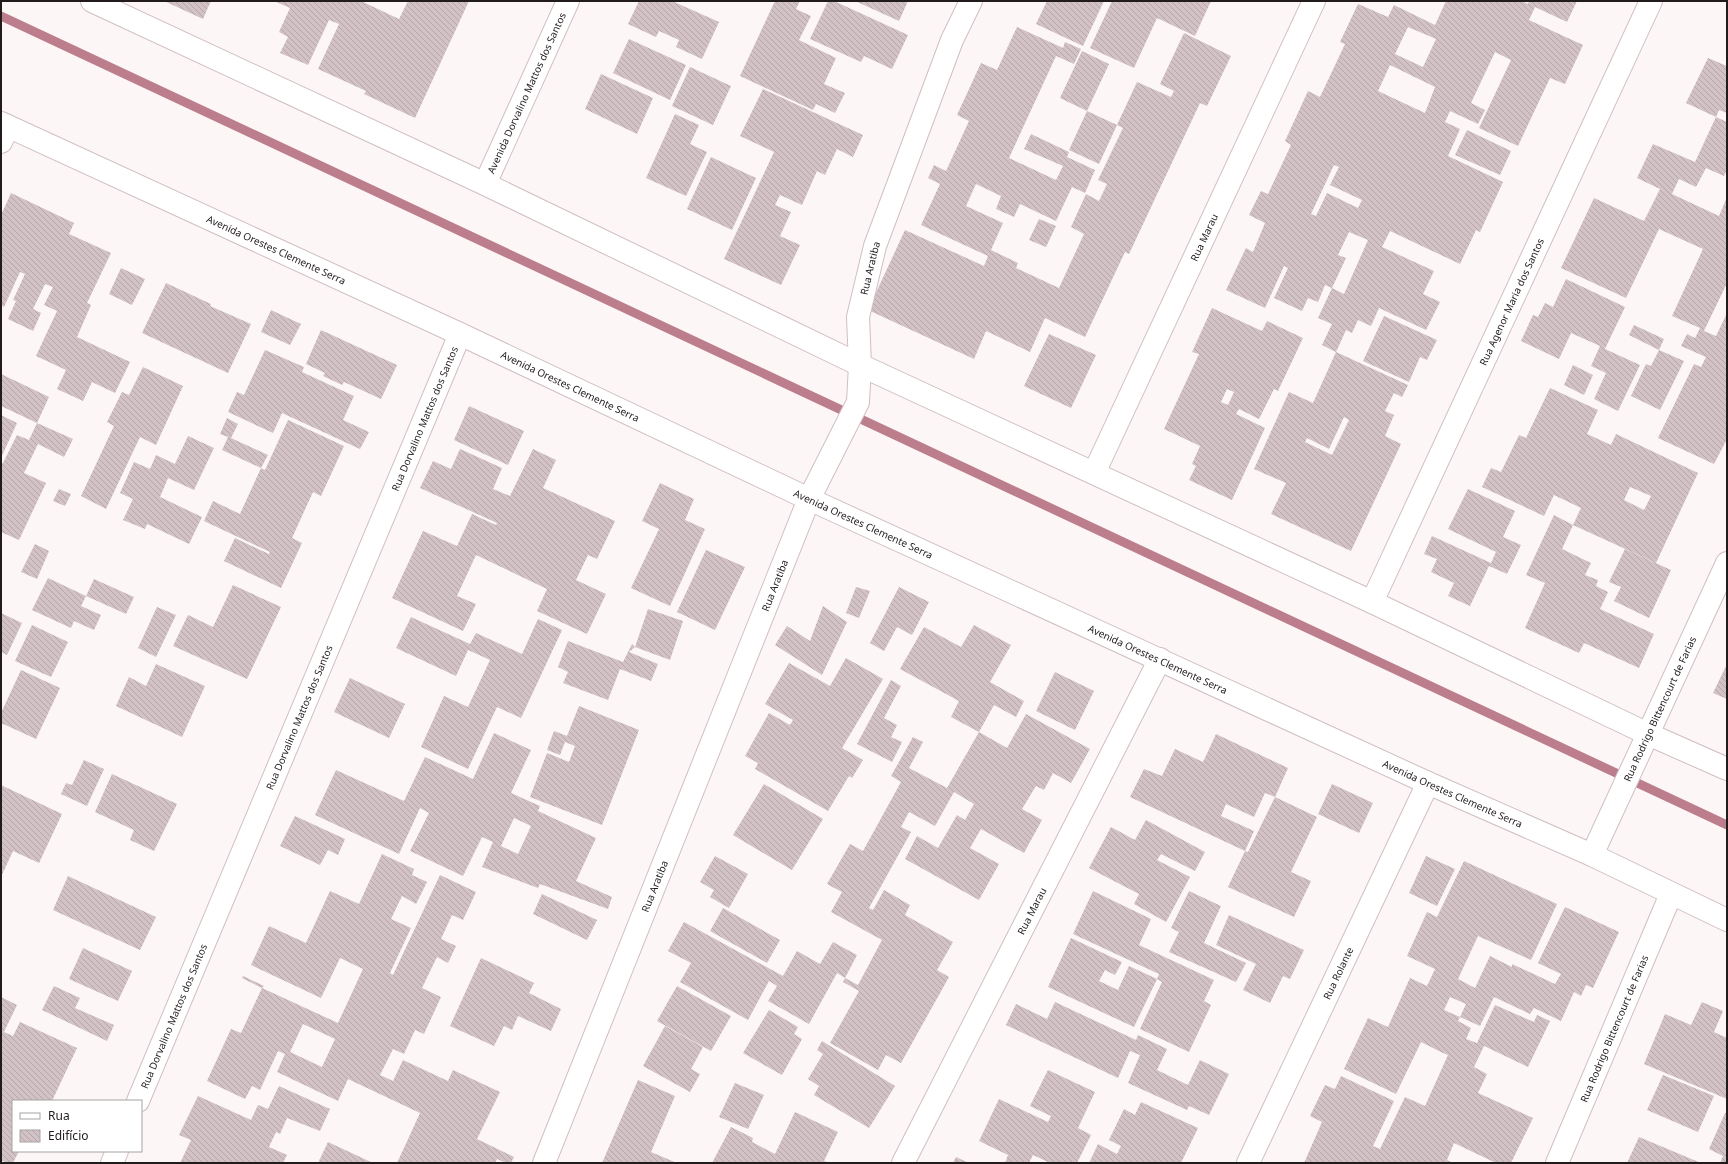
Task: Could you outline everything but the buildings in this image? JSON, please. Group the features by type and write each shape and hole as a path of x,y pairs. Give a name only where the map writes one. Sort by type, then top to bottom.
{"street":[{"path":"92,1 485,184 860,365 1372,602 1648,734 1727,769"},
{"name":"Avenida Dorvalino Mattos dos Santos","path":"485,184 568,1"},
{"name":"Rua Aratiba","path":"544,1163 813,490 858,402 860,365 858,317 875,246 952,40 971,1"},
{"name":"Rua Marau","path":"1094,473 1314,1"},
{"name":"Rua Agenor Maria dos Santos","path":"1372,602 1651,1"},
{"name":"Avenida Orestes Clemente Serra","path":"3,131 813,490 1160,659 1428,783 1592,855 1727,920"},
{"name":"Rua Dorvalino Mattos dos Santos","path":"138,1100 460,334"},
{"name":"Rua Rodrigo Bittencourt de Farias","path":"1592,855 1727,563"},
{"name":"Rua Marau","path":"903,1163 1160,659"},
{"name":"Rua Rolante","path":"1248,1163 1428,783"},
{"name":"Rua Rodrigo Bittencourt de Farias","path":"1557,1163 1671,894"},
{"path":"112,1163 117,1152"}],"waterway":[{"path":"1,16 1727,825"}]}
